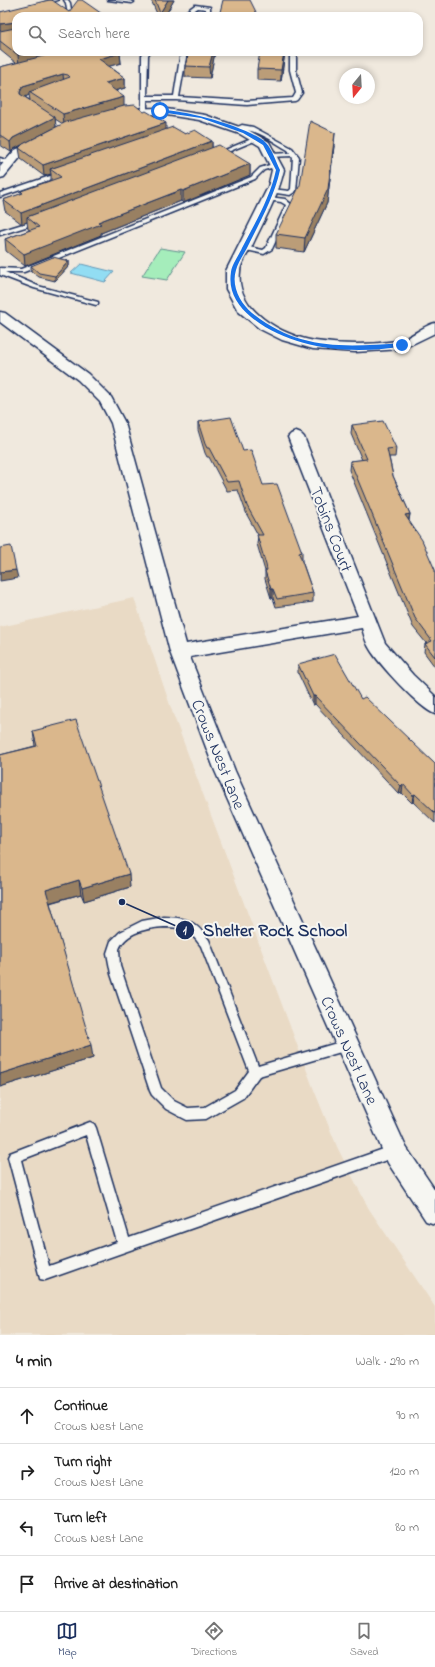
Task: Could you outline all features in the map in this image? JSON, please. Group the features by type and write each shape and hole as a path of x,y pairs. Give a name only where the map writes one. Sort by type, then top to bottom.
{"street":[{"path":"108,116 123,112 160,111 201,117 236,129 265,144 278,170 270,195 233,271 232,289 243,308 265,326 287,337 313,345 355,348 402,345 435,326"},
{"path":"0,174 4,162 55,133"},
{"name":"Crows Nest Lane","path":"0,316 83,377 106,400 118,423 179,652 225,771 395,1150 435,1212"},
{"name":"Tobins Court","path":"296,437 377,646 406,680 435,706"},
{"path":"179,652 368,621"}],"lane":[{"path":"35,6 56,0"},
{"path":"66,0 69,12"},
{"path":"110,0 132,2"},
{"path":"188,12 197,6 208,8 208,12"},
{"path":"144,112 145,56"},
{"path":"176,98 183,56"},
{"path":"144,98 176,98 247,103 295,99 299,93 293,70 293,56"},
{"path":"236,129 242,127 251,128 290,149 296,157 294,190 290,193 270,195"},
{"path":"212,156 256,139"},
{"path":"0,271 22,271 40,264 252,178 273,160 294,154"},
{"path":"0,194 65,172"},
{"path":"244,248 264,252 269,249 289,205 283,200 270,195"},
{"path":"0,233 21,228 43,220"},
{"path":"0,271 36,287 96,303"},
{"path":"255,1072 205,942 193,928 177,922 154,923 130,932 116,942 112,955 116,974 156,1091 170,1105 187,1114 206,1113 239,1094 255,1072 347,1045"},
{"path":"125,1247 90,1128 14,1157 45,1274 125,1247 395,1150"}],"shaded area":[{"path":"134,598 173,714 314,1090 338,1149 369,1209 435,1307 435,1335 0,1335 0,627"}],"green space":[{"path":"160,248 185,252 167,280 142,276"}],"water":[{"path":"81,264 114,272 105,282 71,273"}],"building":[{"path":"52,0 69,12 12,12 12,22 0,24 0,12"},
{"path":"78,0 82,0 99,12 69,12"},
{"path":"155,0 168,0 161,12"},
{"path":"223,0 250,0 256,12 220,12"},
{"path":"12,29 12,50 0,41 0,31"},
{"path":"43,56 110,56 99,59 125,78 105,83 124,97 63,114 29,92 70,77 68,75 63,74 23,86 20,94 55,117 13,138 10,142 0,135 0,67"},
{"path":"188,56 212,56 209,67 185,66"},
{"path":"259,56 283,56 281,70 257,69"},
{"path":"135,105 144,112 146,111 166,123 43,165 19,148 23,144 66,122 124,106"},
{"path":"310,121 335,133 328,189 305,238 276,234 300,185"},
{"path":"173,127 185,134 195,130 212,141 21,213 3,200 23,193 21,191 61,177 50,169"},
{"path":"219,145 250,164 183,191 181,190 98,222 101,224 24,254 5,239 39,227 27,217"},
{"path":"53,257 69,261 55,276 39,273 31,266"},
{"path":"231,417 243,451 251,450 263,485 277,484 302,552 299,553 313,593 277,599 273,589 271,589 265,571 267,570 266,565 257,535 263,535 247,506 239,481 227,482 209,448 207,448 205,444 198,422"},
{"path":"383,421 396,448 387,449 393,476 410,514 405,515 422,540 435,570 435,657 425,644 432,641 415,618 350,461 367,459 352,425"},
{"path":"11,546 16,570 0,572 0,548"},
{"path":"335,654 361,699 365,697 435,764 435,813 415,794 413,795 403,784 401,786 315,696 313,696 298,664"},
{"path":"76,720 129,874 82,888 79,880 46,890 91,1045 0,1074 0,755 37,746 33,731"}],"place":[{"name":"Shelter Rock School","path":"122,902"}],"route":[{"path":"160,111 201,117 244,132 265,144 278,170 274,187 233,271 232,289 243,308 265,326 287,337 313,345 355,348 402,345"}]}
